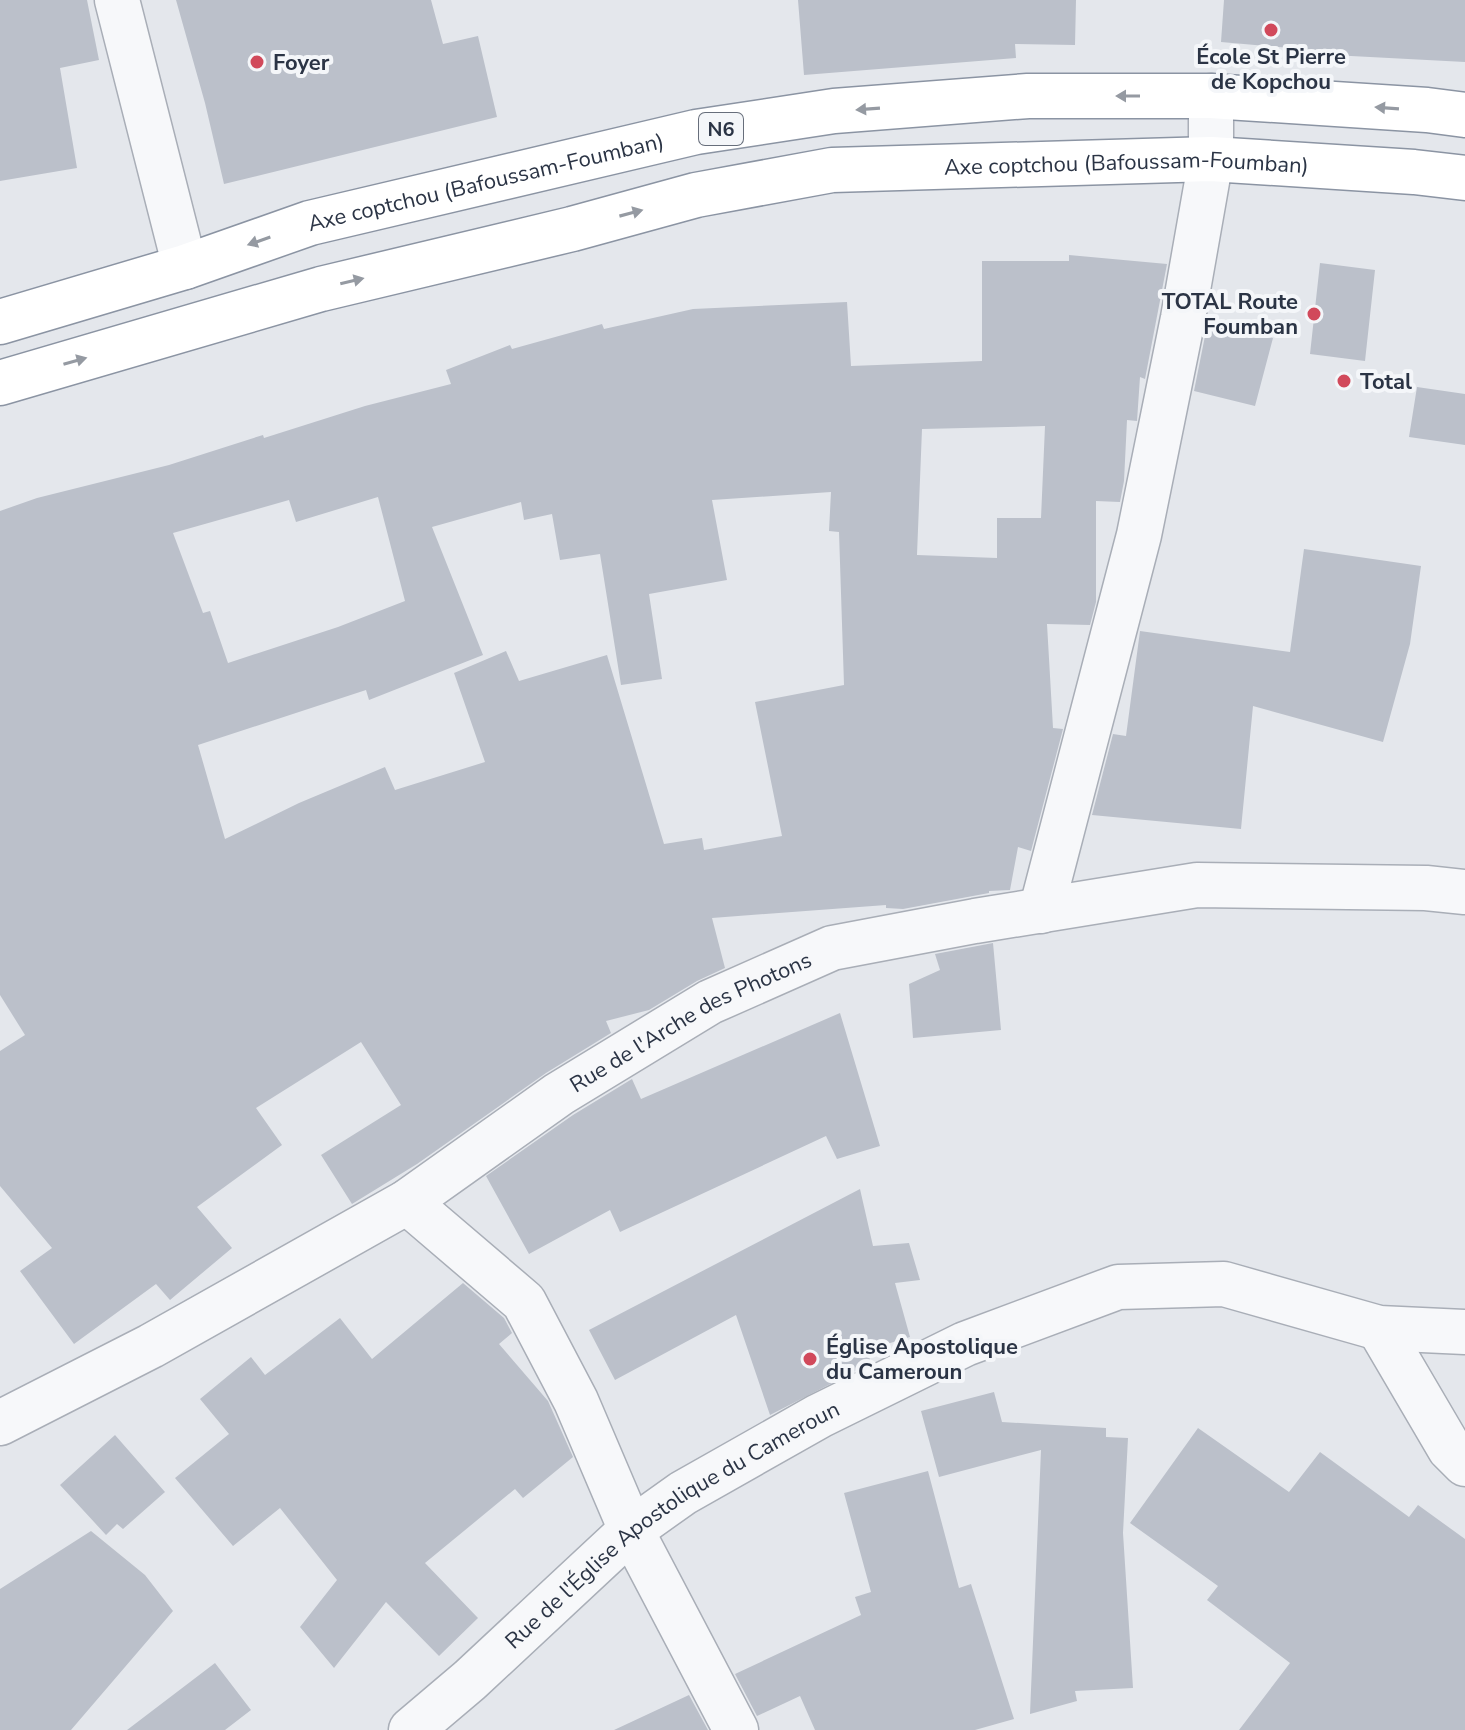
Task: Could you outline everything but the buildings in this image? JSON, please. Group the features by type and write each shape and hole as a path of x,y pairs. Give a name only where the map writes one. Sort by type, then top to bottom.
{"highway":[{"name":"Axe coptchou (Bafoussam-Foumban)","path":"0,322 185,267 310,223 696,132 834,111 1028,96 1211,96 1465,115"},
{"name":"Axe coptchou (Bafoussam-Foumban)","path":"0,383 321,289 572,229 696,195 832,170 1211,159 1465,178"},
{"path":"551,165 572,229"}],"street":[{"path":"117,0 185,267"},
{"path":"1041,911 1139,535 1183,318 1211,159 1211,96"},
{"name":"Rue de l'Arche des Photons","path":"0,1423 151,1346 407,1202 559,1094 710,1002 832,948 1197,885 1426,888 1465,892"},
{"path":"407,1202 524,1302 576,1401 631,1530 736,1730"},
{"name":"Rue de l'Église Apostolique du Cameroun","path":"411,1730 470,1680 631,1530 683,1493 832,1409 965,1344 1118,1287 1224,1284 1379,1328 1465,1332"},
{"path":"1379,1328 1450,1449 1465,1464"}],"place":[{"name":"École St Pierre de Kopchou","path":"1271,30"},
{"name":"Foyer","path":"257,62"},
{"name":"TOTAL Route Foumban","path":"1314,314"},
{"name":"Total","path":"1344,381"},
{"name":"Église Apostolique du Cameroun","path":"810,1359"}]}
